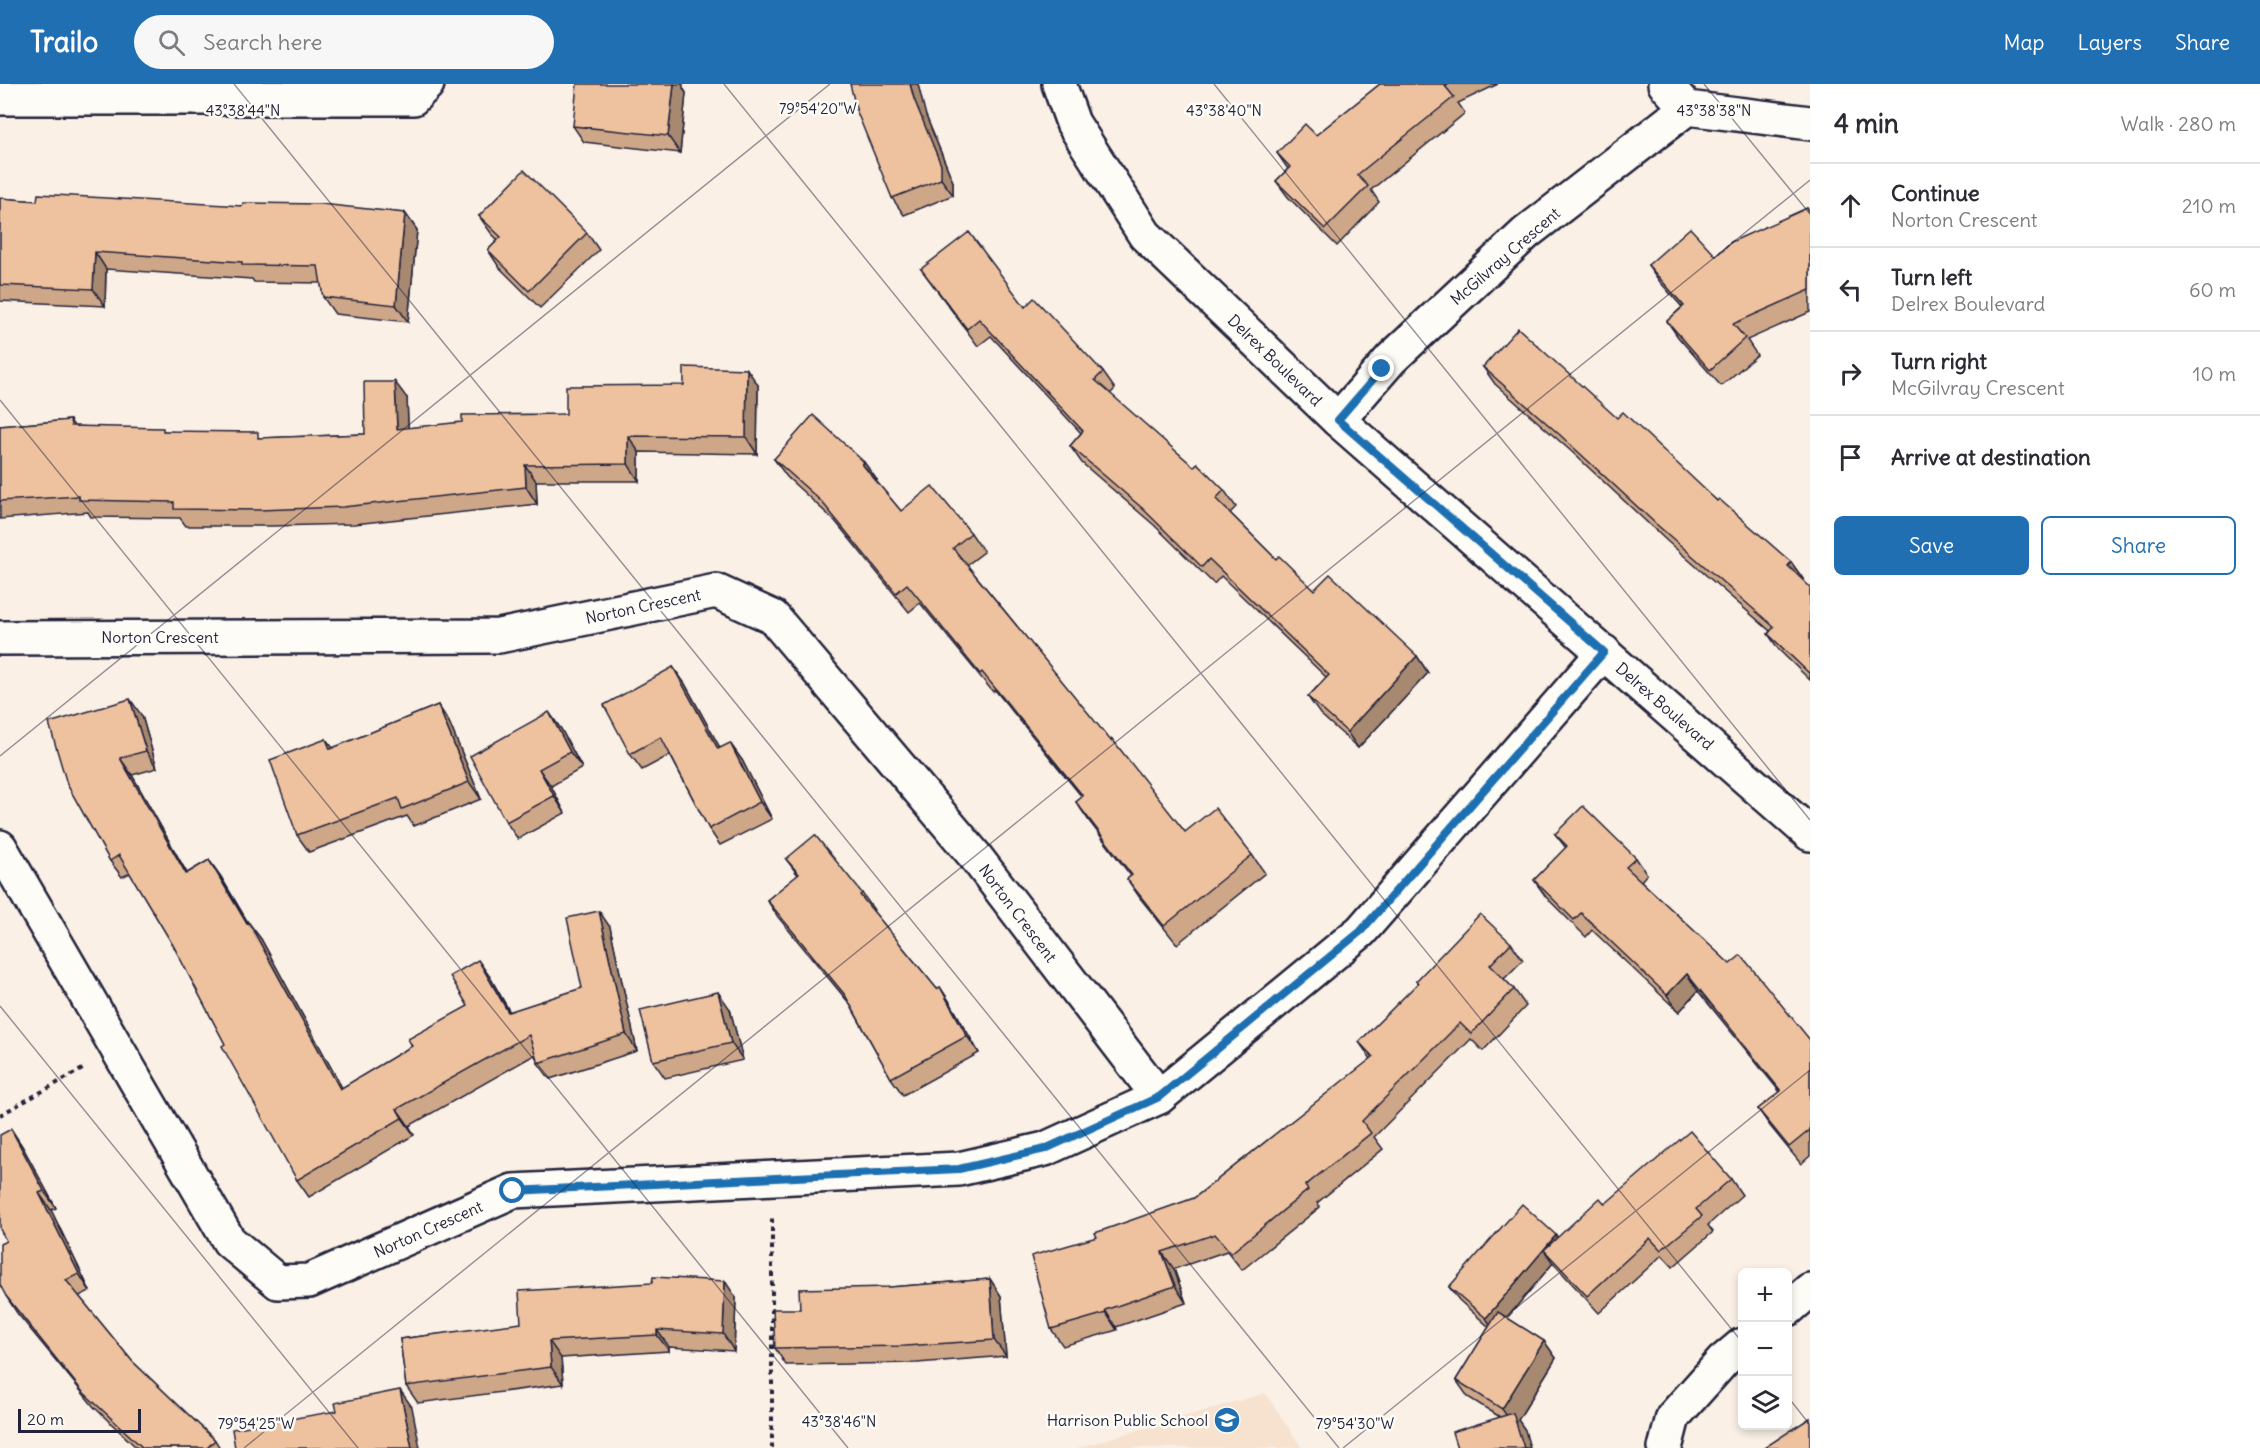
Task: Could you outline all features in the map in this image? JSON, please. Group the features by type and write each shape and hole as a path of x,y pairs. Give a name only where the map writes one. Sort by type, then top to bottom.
{"street":[{"path":"0,98 413,98 427,84"},
{"name":"Delrex Boulevard","path":"1059,84 1073,123 1145,235 1338,420 1810,834"},
{"path":"1665,84 1687,108 1810,123"},
{"name":"McGilvray Crescent","path":"1338,420 1391,359 1526,233 1687,108"},
{"name":"Norton Crescent","path":"0,638 499,636 716,591 773,617 975,856 1159,1097"},
{"name":"Norton Crescent","path":"0,847 229,1241 278,1282 309,1281 513,1191 959,1169 1045,1149 1159,1097 1361,931 1604,652"},
{"path":"1792,1306 1810,1290"},
{"path":"1665,1448 1673,1417 1723,1361 1738,1349"}],"path":[{"path":"0,1115 118,1049"},
{"path":"772,1179 772,1448"}],"shaded area":[{"name":"Harrison Public School","path":"1265,1393 1302,1448 1077,1448"}],"building":[{"path":"577,84 674,84 668,136 573,126"},
{"path":"850,84 910,84 941,165 941,179 892,198 857,112"},
{"path":"1380,84 1450,84 1445,86 1454,97 1357,175 1368,186 1325,229 1276,181 1290,167 1277,153 1305,124 1316,135"},
{"path":"524,170 587,233 529,291 488,250 501,237 479,216"},
{"path":"38,194 242,206 243,203 321,204 405,213 396,305 323,297 318,266 242,265 242,262 95,252 93,289 0,285 0,198 37,201"},
{"path":"1807,208 1810,215 1810,290 1733,324 1745,338 1710,370 1667,321 1684,306 1648,265 1690,228 1716,256 1731,242"},
{"path":"969,232 1025,307 1034,298 1103,372 1095,380 1194,467 1197,463 1224,490 1216,499 1276,559 1279,556 1314,590 1330,574 1417,656 1347,732 1308,697 1329,675 1209,559 1202,567 1142,508 1070,446 1083,431 979,319 967,329 921,269"},
{"path":"1518,328 1617,418 1623,412 1717,501 1719,499 1791,562 1788,566 1810,587 1810,674 1768,634 1774,627 1656,524 1483,367"},
{"path":"684,367 747,369 746,437 628,436 628,464 525,465 526,487 343,507 259,510 174,509 174,502 79,500 79,496 0,501 0,426 70,420 71,426 163,428 163,431 258,432 258,438 365,434 364,382 395,382 397,429 462,422 462,415 566,414 566,386 684,385"},
{"path":"813,415 864,462 862,464 901,511 932,486 971,533 953,548 1111,741 1112,739 1185,832 1215,808 1252,855 1164,926 1127,879 1132,875 1076,802 1083,796 982,672 980,674 907,584 896,593 822,502 774,459"},
{"path":"673,667 718,749 730,743 760,802 709,829 661,737 630,754 604,705"},
{"path":"130,699 146,751 120,758 186,874 209,860 247,924 249,923 340,1089 412,1046 408,1039 468,1006 450,976 478,960 508,1012 582,988 567,918 599,911 626,1034 538,1063 529,1035 397,1109 402,1118 297,1180 222,1046 225,1044 173,945 119,855 110,861 67,784 49,723"},
{"path":"438,705 469,782 402,809 398,798 297,835 270,760 326,739 330,749"},
{"path":"549,712 570,752 539,769 554,796 506,822 470,756"},
{"path":"1583,806 1636,858 1626,867 1730,964 1741,955 1810,1040 1810,1130 1789,1147 1758,1109 1781,1091 1687,974 1667,995 1581,913 1574,920 1534,880 1567,846 1555,834"},
{"path":"815,835 862,893 860,895 937,989 940,987 967,1036 891,1078 845,995 767,900 799,874 786,859"},
{"path":"1480,914 1511,943 1490,965 1514,989 1471,1034 1460,1023 1362,1121 1371,1133 1305,1186 1308,1190 1231,1253 1215,1234 1162,1252 1175,1286 1105,1310 1106,1313 1051,1329 1031,1256 1097,1237 1095,1233 1194,1198 1373,1057 1359,1042 1418,983 1416,981"},
{"path":"718,992 731,1043 653,1061 640,1010"},
{"path":"11,1129 44,1191 39,1193 79,1274 66,1280 132,1361 215,1440 207,1448 143,1448 82,1391 6,1296 0,1285 0,1244 6,1241 0,1229 0,1135"},
{"path":"1690,1131 1731,1179 1696,1209 1702,1216 1661,1250 1650,1238 1587,1296 1544,1250 1600,1198 1605,1204"},
{"path":"1522,1204 1556,1235 1486,1318 1449,1287"},
{"path":"653,1277 725,1281 723,1334 657,1330 657,1335 549,1341 551,1367 406,1386 400,1339 521,1323 519,1291 652,1283"},
{"path":"990,1279 994,1340 905,1346 775,1348 773,1309 800,1309 799,1289 890,1287"},
{"path":"1498,1312 1544,1341 1502,1409 1456,1380"},
{"path":"400,1390 412,1448 235,1448 232,1429 337,1411 335,1403"},
{"path":"1513,1413 1524,1448 1457,1448 1452,1432"},
{"path":"1810,1418 1810,1448 1764,1448 1792,1430"}],"place":[{"name":"Harrison Public School","path":"1227,1420"}],"route":[{"path":"513,1191 959,1169 1045,1149 1159,1097 1361,931 1604,652 1338,420 1382,369"}]}
